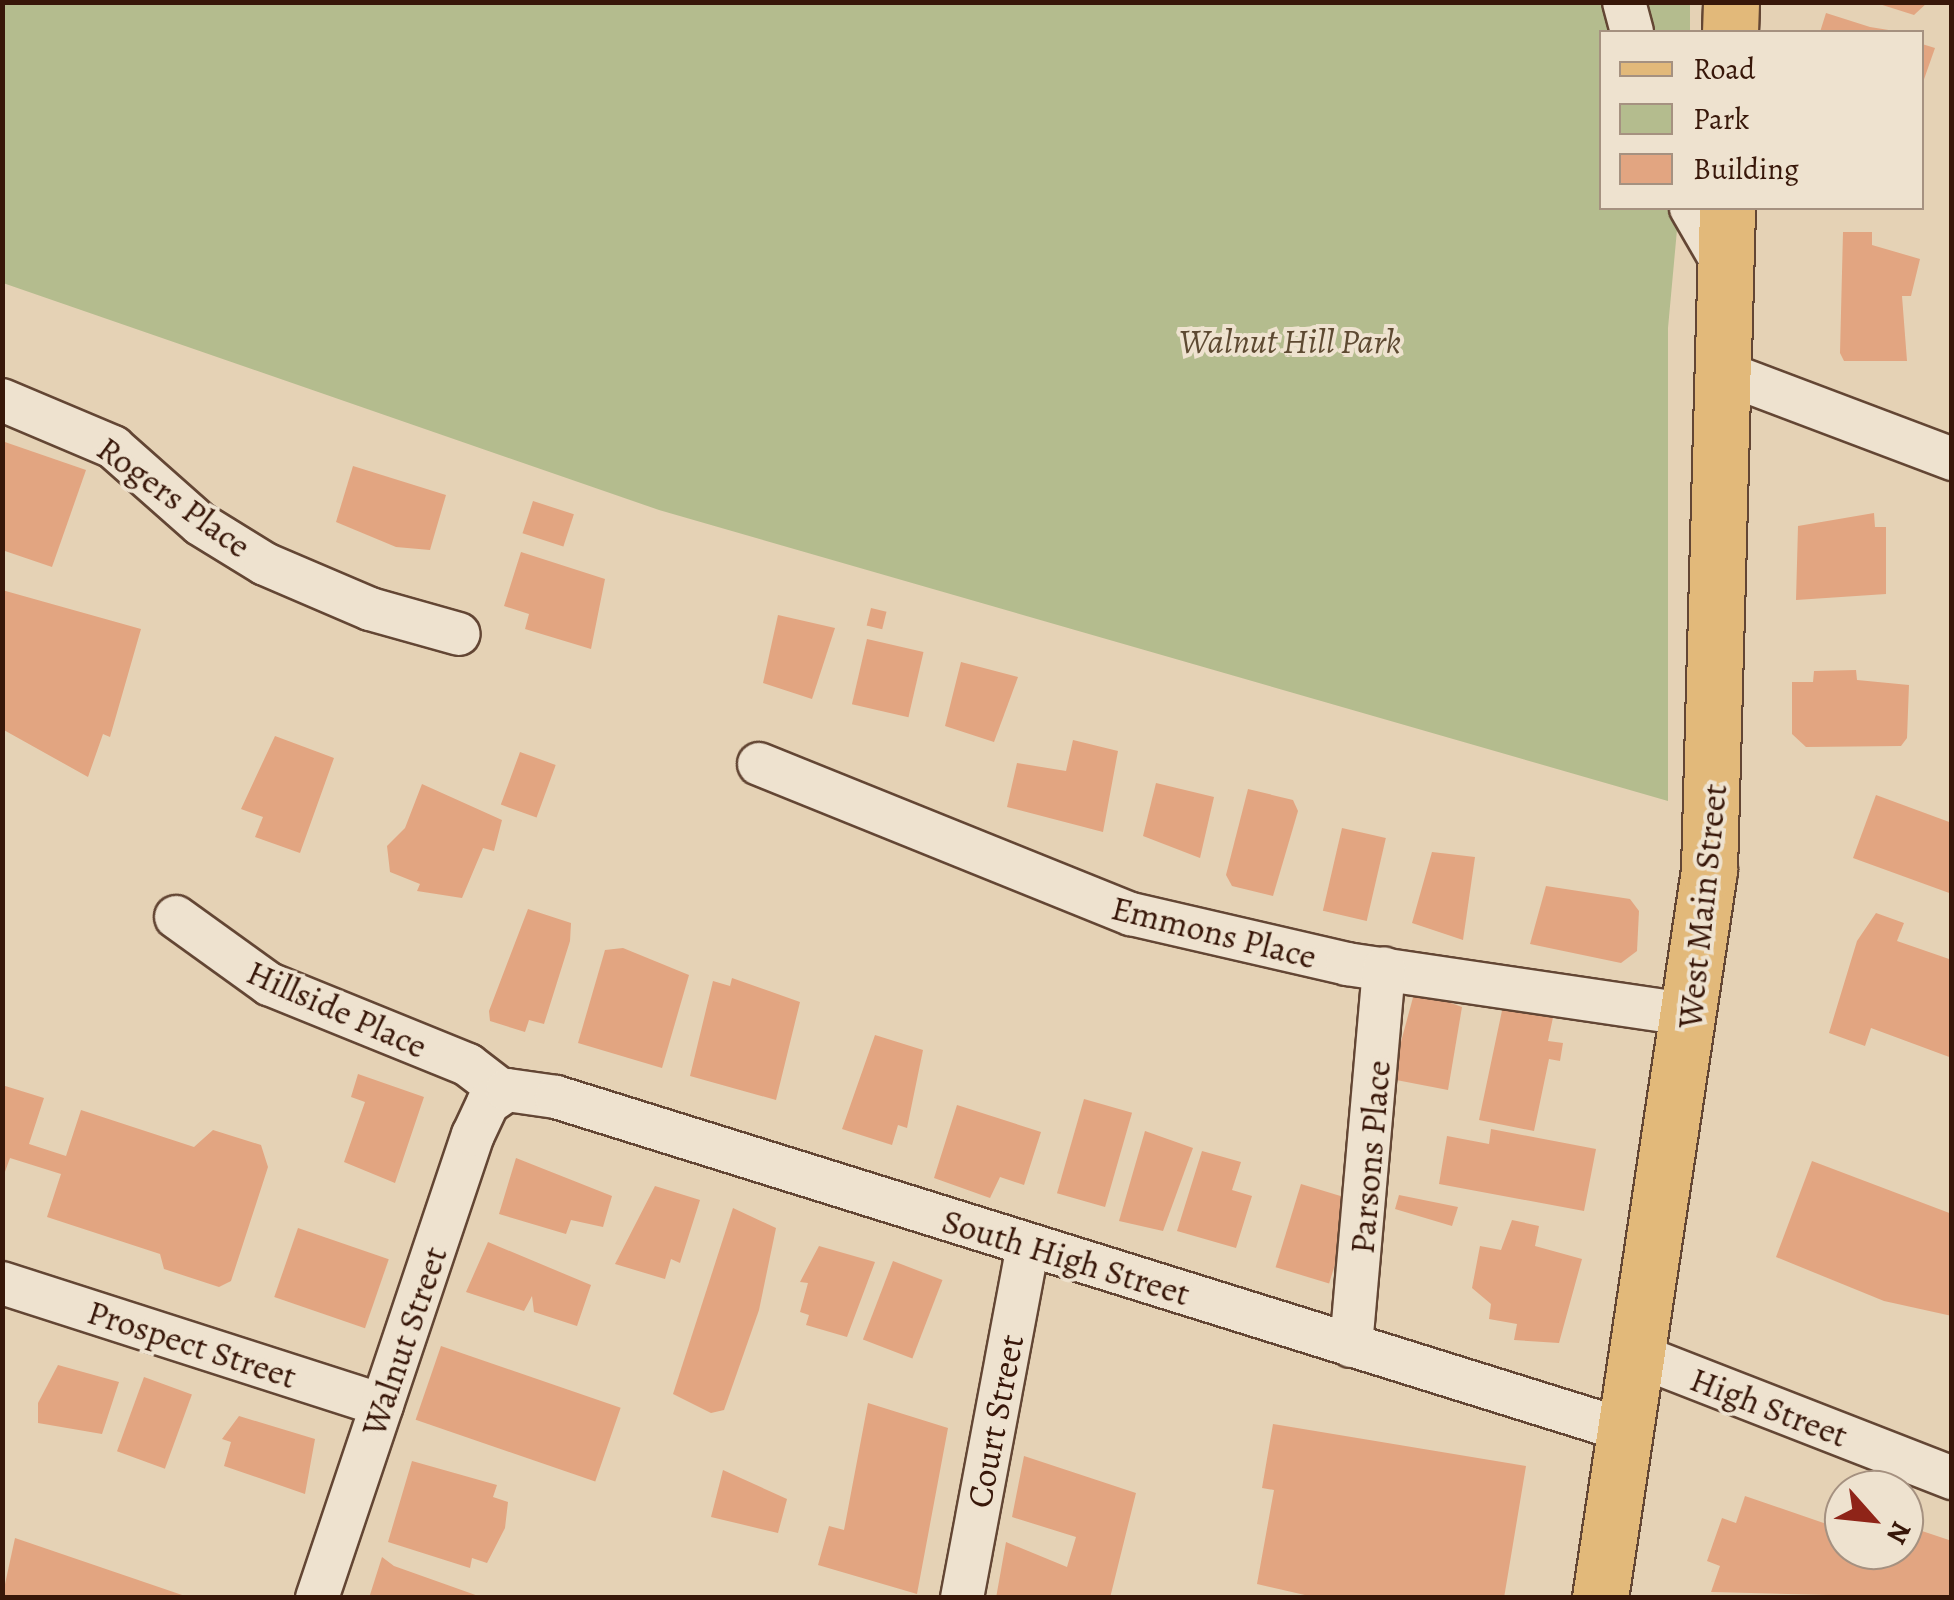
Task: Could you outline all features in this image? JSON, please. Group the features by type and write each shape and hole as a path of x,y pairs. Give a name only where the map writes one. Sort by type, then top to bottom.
{"main road":[{"path":"1730,30 1731,2"},
{"name":"West Main Street","path":"1600,1598 1642,1357 1693,1015 1718,732 1728,210"}],"street":[{"path":"1624,2 1631,30"},
{"path":"1691,210 1726,270"},
{"path":"1725,373 1952,459"},
{"name":"Rogers Place","path":"2,400 116,449 200,524 266,564 459,634"},
{"name":"Emmons Place","path":"759,764 1117,910 1384,968 1693,1015"},
{"name":"Hillside Place","path":"176,917 269,984 468,1065 502,1091"},
{"name":"Parsons Place","path":"1351,1346 1384,968"},
{"name":"South High Street","path":"502,1091 556,1096 1630,1432"},
{"name":"Walnut Street","path":"317,1598 479,1119 502,1091"},
{"name":"Court Street","path":"962,1598 1028,1245"},
{"name":"Prospect Street","path":"2,1283 382,1405"},
{"name":"High Street","path":"1642,1357 1952,1478"}],"green space":[{"name":"Walnut Hill Park","path":"3,3 1690,3 1690,30 1599,30 1599,210 1679,210 1668,328 1668,801 659,510 3,283"}],"building":[{"path":"1873,2 1928,2 1914,15"},
{"path":"1826,13 1889,30 1821,30"},
{"path":"1924,45 1935,48 1924,79"},
{"path":"1843,232 1872,232 1872,245 1920,259 1911,296 1902,296 1907,361 1844,361 1840,353"},
{"path":"2,441 86,470 52,567 2,550"},
{"path":"353,466 446,495 430,550 396,547 336,522"},
{"path":"533,501 574,514 563,547 522,533"},
{"path":"1874,513 1875,527 1886,527 1886,594 1796,600 1798,526"},
{"path":"521,552 605,579 591,649 525,629 529,614 504,606"},
{"path":"2,590 141,629 110,737 103,734 88,777 2,729"},
{"path":"871,608 887,612 882,629 867,625"},
{"path":"778,615 835,628 812,699 763,683"},
{"path":"867,639 924,652 908,717 852,704"},
{"path":"961,662 1018,677 994,742 945,726"},
{"path":"1856,670 1857,680 1909,685 1907,738 1901,746 1806,747 1792,734 1792,682 1813,682 1814,671"},
{"path":"275,736 334,758 300,853 255,837 263,817 241,809"},
{"path":"1073,740 1118,751 1103,832 1007,807 1017,763 1066,771"},
{"path":"520,752 556,765 537,818 501,805"},
{"path":"1156,783 1214,797 1200,858 1143,836"},
{"path":"422,784 502,820 494,851 483,848 462,898 417,891 420,884 390,872 387,846 405,828"},
{"path":"1248,789 1293,800 1298,811 1273,896 1232,886 1226,875"},
{"path":"1876,795 1952,823 1952,894 1853,858"},
{"path":"1342,828 1386,838 1367,921 1323,911"},
{"path":"1432,852 1475,857 1463,940 1412,923"},
{"path":"1546,886 1630,899 1639,911 1637,951 1621,963 1530,944"},
{"path":"528,909 571,923 570,941 544,1024 529,1020 525,1032 490,1021 489,1011"},
{"path":"1876,913 1904,923 1897,941 1952,960 1952,1058 1871,1028 1865,1046 1829,1033 1857,941"},
{"path":"623,948 689,975 662,1068 578,1043 605,950"},
{"path":"732,978 800,1002 776,1100 690,1076 713,981 730,986"},
{"path":"1415,990 1462,1007 1448,1090 1391,1079"},
{"path":"1504,1001 1555,1008 1548,1041 1563,1043 1560,1061 1549,1059 1534,1131 1479,1120"},
{"path":"875,1035 923,1050 907,1128 898,1125 892,1145 842,1129"},
{"path":"358,1074 424,1097 395,1183 344,1162 365,1102 351,1097"},
{"path":"2,1085 44,1098 29,1144 66,1156 81,1110 194,1147 213,1130 261,1145 268,1167 231,1281 219,1287 164,1269 160,1254 47,1217 61,1174 10,1158 2,1180"},
{"path":"1084,1099 1132,1113 1105,1207 1057,1193"},
{"path":"957,1105 1041,1132 1024,1185 1000,1177 990,1198 934,1178"},
{"path":"1491,1129 1596,1149 1584,1211 1439,1184 1447,1136 1489,1144"},
{"path":"1145,1131 1193,1148 1163,1231 1119,1221"},
{"path":"1202,1151 1241,1162 1232,1190 1252,1196 1236,1248 1177,1231"},
{"path":"516,1158 612,1196 603,1227 571,1220 566,1234 499,1214"},
{"path":"1812,1161 1952,1214 1952,1316 1884,1301 1776,1257"},
{"path":"1301,1184 1355,1200 1329,1284 1276,1267"},
{"path":"655,1186 700,1200 680,1263 671,1259 665,1279 615,1264"},
{"path":"1399,1195 1458,1207 1452,1226 1395,1209"},
{"path":"733,1208 776,1228 759,1310 724,1410 711,1413 673,1394"},
{"path":"1512,1220 1539,1226 1535,1246 1582,1259 1559,1343 1514,1340 1517,1324 1489,1319 1491,1304 1472,1288 1480,1246 1501,1250"},
{"path":"298,1228 389,1259 365,1328 274,1297"},
{"path":"488,1242 591,1285 577,1326 534,1312 532,1296 524,1311 466,1292"},
{"path":"819,1246 875,1262 847,1337 806,1325 809,1315 800,1312 808,1283 800,1282"},
{"path":"893,1261 942,1280 912,1358 863,1339"},
{"path":"441,1346 621,1408 595,1482 416,1420"},
{"path":"58,1365 119,1382 102,1434 38,1423 38,1403"},
{"path":"144,1377 192,1394 165,1469 117,1451"},
{"path":"868,1403 948,1428 917,1594 818,1565 829,1526 844,1530"},
{"path":"239,1416 315,1439 305,1494 224,1466 231,1442 222,1439"},
{"path":"1273,1424 1526,1466 1504,1598 1318,1598 1257,1584 1274,1490 1262,1488"},
{"path":"1024,1456 1136,1493 1110,1598 996,1598 1006,1542 1067,1567 1076,1537 1012,1517"},
{"path":"412,1461 497,1485 493,1497 508,1502 505,1528 487,1563 472,1558 470,1568 388,1542"},
{"path":"723,1470 787,1499 778,1533 711,1517"},
{"path":"1745,1496 1824,1523 1824,1570 1924,1570 1924,1532 1952,1541 1952,1598 1711,1592 1720,1566 1707,1561 1722,1518 1736,1523"},
{"path":"15,1538 188,1597 188,1598 2,1598"},
{"path":"382,1557 394,1566 484,1598 369,1598"}]}
